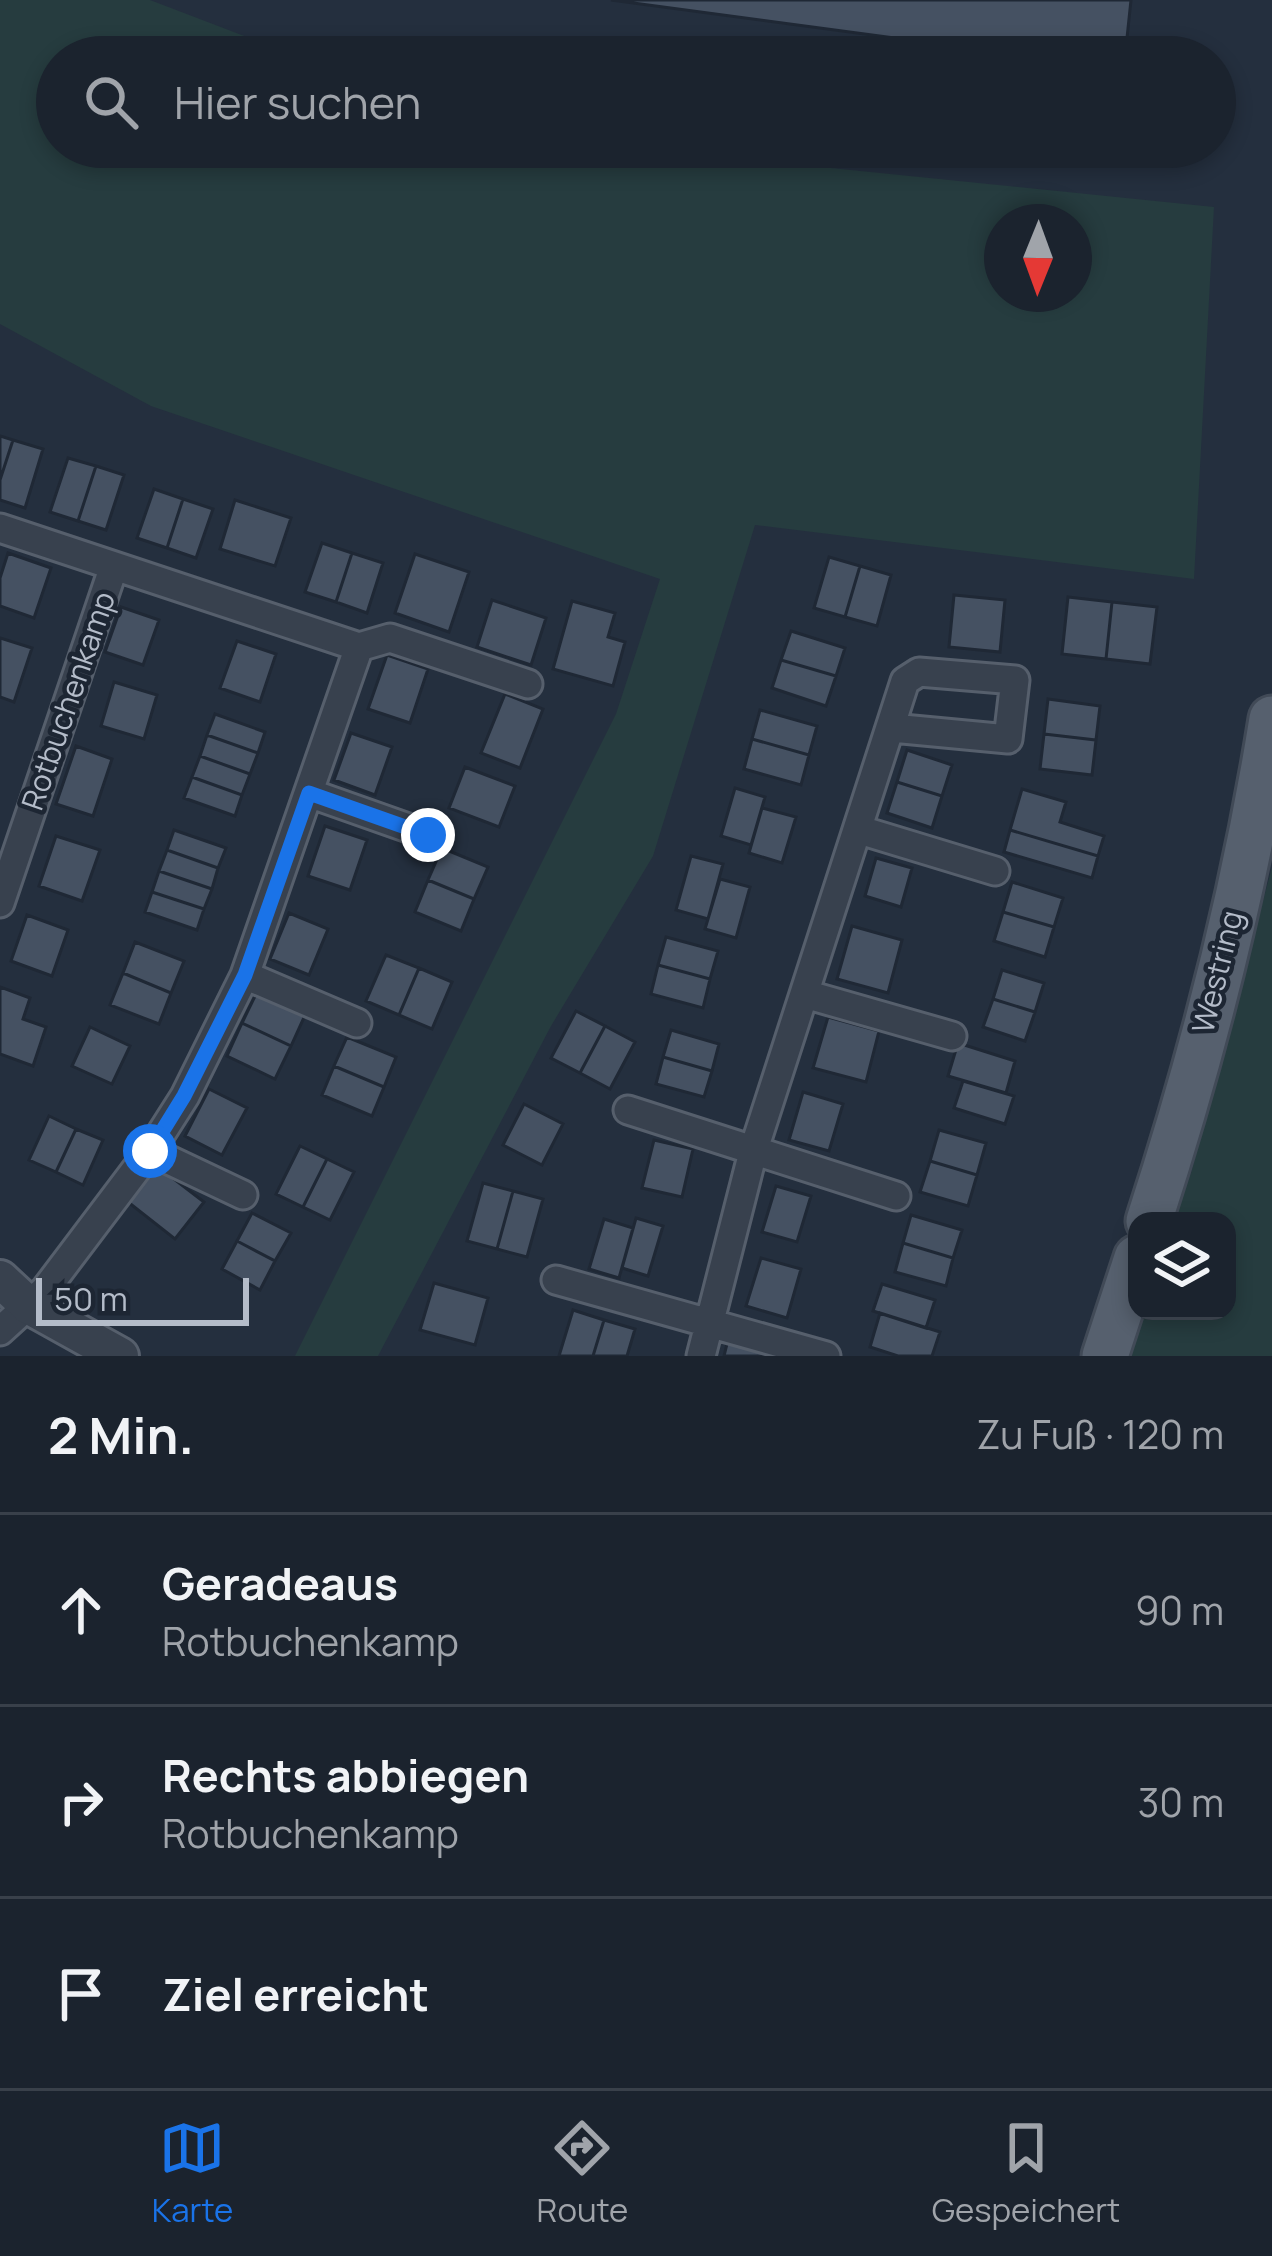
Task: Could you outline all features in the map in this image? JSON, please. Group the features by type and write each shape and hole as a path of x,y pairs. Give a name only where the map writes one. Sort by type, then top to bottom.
{"main road":[{"name":"Westring","path":"1152,1212 1176,1138 1235,908 1272,719"},
{"path":"1106,1356 1128,1286"}],"street":[{"name":"Rotbuchenkamp","path":"0,528 359,647 390,638 528,684"},
{"name":"Rotbuchenkamp","path":"0,903 114,566"},
{"path":"0,1331 45,1290 150,1151 184,1096 245,975 359,647"},
{"path":"701,1356 753,1152 892,728"},
{"path":"309,793 428,835"},
{"path":"860,830 995,871"},
{"path":"245,975 357,1024"},
{"path":"806,994 952,1036"},
{"path":"628,1110 896,1196"},
{"path":"150,1151 243,1195"},
{"path":"0,1280 28,1304 119,1356"},
{"path":"556,1280 826,1356"}],"green space":[{"path":"0,0 150,0 244,36 36,36 36,168 831,168 1214,207 1194,579 755,525 653,856 551,1026 378,1356 295,1356 616,714 660,579 151,406 0,324"},
{"path":"1272,867 1272,1356 1128,1356 1140,1320 1236,1320 1236,1212 1177,1212"}],"building":[{"path":"611,0 1131,0 1127,36 880,36"},
{"path":"0,436 13,440 0,480"},
{"path":"13,440 43,449 25,508 0,500 0,480"},
{"path":"68,458 96,466 78,521 50,512"},
{"path":"96,466 124,475 106,530 78,521"},
{"path":"154,489 183,499 167,548 137,538"},
{"path":"183,499 213,509 196,558 167,548"},
{"path":"235,500 291,518 275,566 220,549"},
{"path":"322,543 352,553 336,602 305,592"},
{"path":"8,553 51,568 34,618 0,606 0,578"},
{"path":"352,553 383,563 367,613 336,602"},
{"path":"415,554 469,572 449,632 395,613"},
{"path":"829,557 860,566 845,617 814,608"},
{"path":"860,566 891,575 877,626 845,617"},
{"path":"954,595 1005,600 1000,652 949,647"},
{"path":"1068,597 1112,602 1106,659 1062,654"},
{"path":"492,600 546,618 531,665 477,647"},
{"path":"572,601 615,613 608,637 625,642 613,686 553,669"},
{"path":"1112,602 1157,607 1150,664 1106,659"},
{"path":"121,607 159,620 143,665 105,652"},
{"path":"791,631 845,648 836,676 781,660"},
{"path":"0,638 32,648 14,702 0,697"},
{"path":"237,641 276,654 260,702 220,688"},
{"path":"387,655 428,669 410,723 368,709"},
{"path":"781,660 836,676 826,706 772,688"},
{"path":"114,682 157,695 144,739 101,726"},
{"path":"505,694 543,709 520,768 481,753"},
{"path":"1048,699 1100,706 1096,740 1044,734"},
{"path":"760,710 817,726 809,755 752,739"},
{"path":"215,714 265,732 258,753 207,735"},
{"path":"351,733 392,747 375,795 334,780"},
{"path":"1044,734 1096,740 1092,775 1040,769"},
{"path":"207,735 258,753 250,774 200,756"},
{"path":"752,739 809,755 801,785 744,769"},
{"path":"76,746 112,759 93,816 56,804"},
{"path":"907,750 952,765 942,796 897,782"},
{"path":"200,756 250,774 242,795 192,777"},
{"path":"465,767 515,786 499,827 449,808"},
{"path":"192,777 242,795 235,816 184,798"},
{"path":"897,782 942,796 932,828 887,813"},
{"path":"735,788 765,797 751,845 721,836"},
{"path":"1022,789 1066,802 1060,822 1104,836 1098,856 1010,830"},
{"path":"762,808 796,817 782,863 749,853"},
{"path":"325,826 367,840 350,890 308,876"},
{"path":"174,830 226,848 218,868 167,850"},
{"path":"1010,830 1098,856 1092,878 1004,852"},
{"path":"56,836 100,850 82,901 39,886"},
{"path":"442,848 488,867 474,899 428,880"},
{"path":"167,850 218,868 212,889 159,871"},
{"path":"691,856 723,864 708,919 676,910"},
{"path":"876,858 912,868 901,907 865,896"},
{"path":"159,871 212,889 204,909 152,892"},
{"path":"720,879 750,887 736,938 705,929"},
{"path":"428,880 474,899 461,931 415,912"},
{"path":"1012,882 1063,898 1054,927 1003,912"},
{"path":"152,892 204,909 197,930 145,912"},
{"path":"1003,912 1054,927 1045,957 994,941"},
{"path":"289,913 328,929 309,975 270,959"},
{"path":"27,915 68,930 52,976 11,961"},
{"path":"852,926 902,940 888,993 837,979"},
{"path":"666,937 718,951 710,979 658,965"},
{"path":"135,942 184,961 171,993 123,973"},
{"path":"386,955 419,968 399,1015 366,1001"},
{"path":"658,965 710,979 703,1008 651,994"},
{"path":"419,968 452,982 432,1029 399,1015"},
{"path":"1002,970 1044,983 1035,1012 993,999"},
{"path":"123,973 171,993 159,1024 110,1005"},
{"path":"0,987 30,998 23,1019 46,1027 33,1066 0,1054"},
{"path":"258,990 306,1013 291,1046 242,1023"},
{"path":"993,999 1035,1012 1025,1041 983,1027"},
{"path":"576,1011 605,1026 580,1073 551,1058"},
{"path":"828,1017 879,1031 866,1082 813,1068"},
{"path":"242,1023 291,1046 275,1079 227,1056"},
{"path":"605,1026 635,1042 610,1089 580,1073"},
{"path":"90,1027 130,1046 112,1084 72,1066"},
{"path":"671,1030 719,1044 712,1071 663,1057"},
{"path":"347,1037 396,1057 384,1087 334,1066"},
{"path":"958,1043 1015,1061 1006,1093 948,1076"},
{"path":"663,1057 712,1071 704,1097 656,1084"},
{"path":"334,1066 384,1087 372,1116 322,1095"},
{"path":"963,1081 1014,1096 1005,1124 954,1108"},
{"path":"209,1089 247,1108 222,1155 185,1136"},
{"path":"803,1092 843,1104 829,1151 789,1140"},
{"path":"524,1104 563,1124 542,1165 503,1145"},
{"path":"49,1116 76,1129 56,1172 29,1160"},
{"path":"76,1129 103,1140 83,1185 56,1172"},
{"path":"939,1130 986,1143 977,1175 930,1161"},
{"path":"654,1140 693,1149 682,1197 642,1188"},
{"path":"300,1146 327,1159 303,1207 276,1194"},
{"path":"327,1159 354,1172 330,1220 303,1207"},
{"path":"930,1161 977,1175 968,1206 920,1192"},
{"path":"157,1166 204,1202 175,1239 128,1202"},
{"path":"483,1183 513,1191 497,1249 467,1241"},
{"path":"776,1186 811,1196 797,1242 762,1232"},
{"path":"513,1191 543,1199 527,1257 497,1249"},
{"path":"252,1213 291,1233 275,1261 237,1241"},
{"path":"911,1215 962,1230 953,1258 903,1243"},
{"path":"636,1218 663,1226 648,1276 622,1268"},
{"path":"604,1219 633,1228 619,1278 589,1269"},
{"path":"237,1241 275,1261 260,1290 222,1269"},
{"path":"903,1243 953,1258 946,1286 895,1272"},
{"path":"761,1258 801,1269 787,1318 746,1306"},
{"path":"434,1283 488,1298 475,1345 420,1330"},
{"path":"882,1284 935,1300 926,1328 873,1311"},
{"path":"573,1310 604,1320 593,1356 559,1356"},
{"path":"880,1313 940,1332 932,1356 898,1356 870,1347"},
{"path":"604,1320 635,1329 627,1356 593,1356"},
{"path":"728,1340 783,1356 724,1356"}],"route":[{"path":"150,1151 184,1096 245,975 309,793 428,835"}]}
